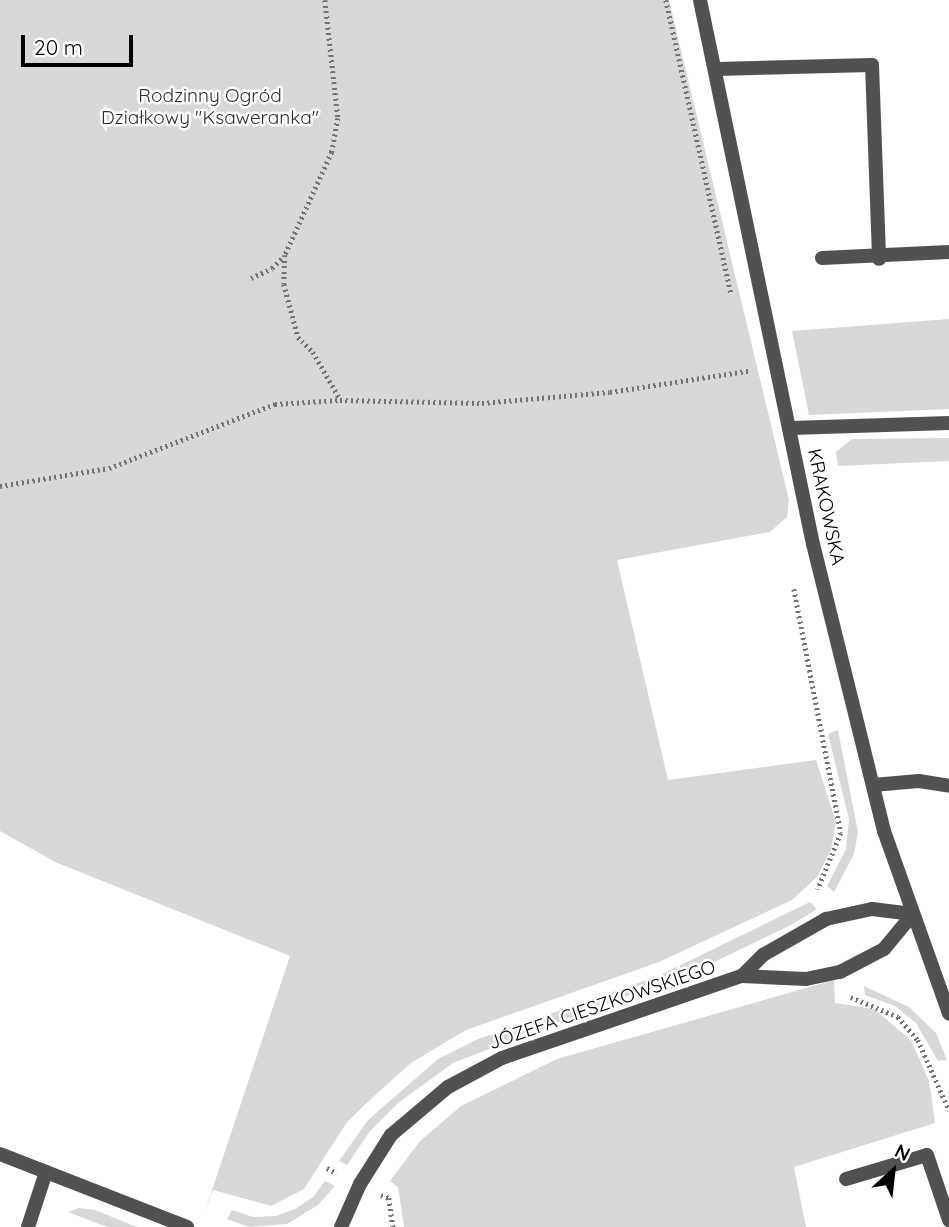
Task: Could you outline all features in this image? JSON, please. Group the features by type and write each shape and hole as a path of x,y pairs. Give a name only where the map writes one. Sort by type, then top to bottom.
{"street":[{"name":"KRAKOWSKA","path":"700,0 717,69 813,544 873,785 913,914 949,1014"},
{"path":"717,69 872,65 879,259"},
{"path":"822,258 879,259 949,253"},
{"path":"791,428 949,423"},
{"path":"873,785 919,781 949,786"},
{"name":"JÓZEFA CIESZKOWSKIEGO","path":"742,976 763,955 826,919 872,909 913,914"},
{"name":"JÓZEFA CIESZKOWSKIEGO","path":"341,1227 360,1184 391,1135 448,1087 502,1058 742,976 806,979 840,972 884,948 913,914"},
{"path":"0,1154 187,1227"},
{"path":"846,1179 927,1156 949,1220"},
{"path":"29,1227 46,1172"}],"path":[{"path":"250,278 272,268 285,255 332,152 338,118 325,0"},
{"path":"666,0 734,305"},
{"path":"285,255 287,307 298,337 313,352 340,400"},
{"path":"746,358 751,384"},
{"path":"0,486 109,468 275,404 340,400 482,403 610,392 748,371"},
{"path":"792,576 841,833 818,889"},
{"path":"846,996 873,1003 898,1017 918,1040 949,1110"},
{"path":"378,1193 389,1198 393,1227"}],"green space":[{"name":"Rodzinny Ogród Działkowy \"Ksaweranka\"","path":"0,0 669,0 789,500 787,517 770,532 617,560 668,780 816,760 836,822 831,850 817,877 792,900 659,962 466,1030 411,1063 347,1122 304,1189 271,1206 213,1190 205,1211 290,956 55,862 0,831"},
{"path":"949,319 949,409 809,415 792,331"},
{"path":"949,438 949,461 838,466 836,452 852,439"},
{"path":"838,730 858,832 854,854 834,892 827,886 846,849 849,819 828,734"},
{"path":"810,902 817,909 793,924 710,964 453,1063 398,1103 370,1131 347,1165 339,1161 368,1120 438,1059 478,1039 658,976"},
{"path":"834,980 835,1003 874,1009 911,1040 929,1081 935,1123 794,1167 806,1227 404,1227 398,1187 390,1181 420,1141 461,1106 557,1059"},
{"path":"864,986 909,1007 936,1033 947,1060 938,1061 916,1023 895,1006 865,995"},
{"path":"325,1181 335,1186 318,1205 287,1224 249,1227 227,1219 232,1210 253,1217 276,1216 295,1209 313,1197"},
{"path":"79,1208 95,1210 137,1227 107,1227 68,1212"}]}
